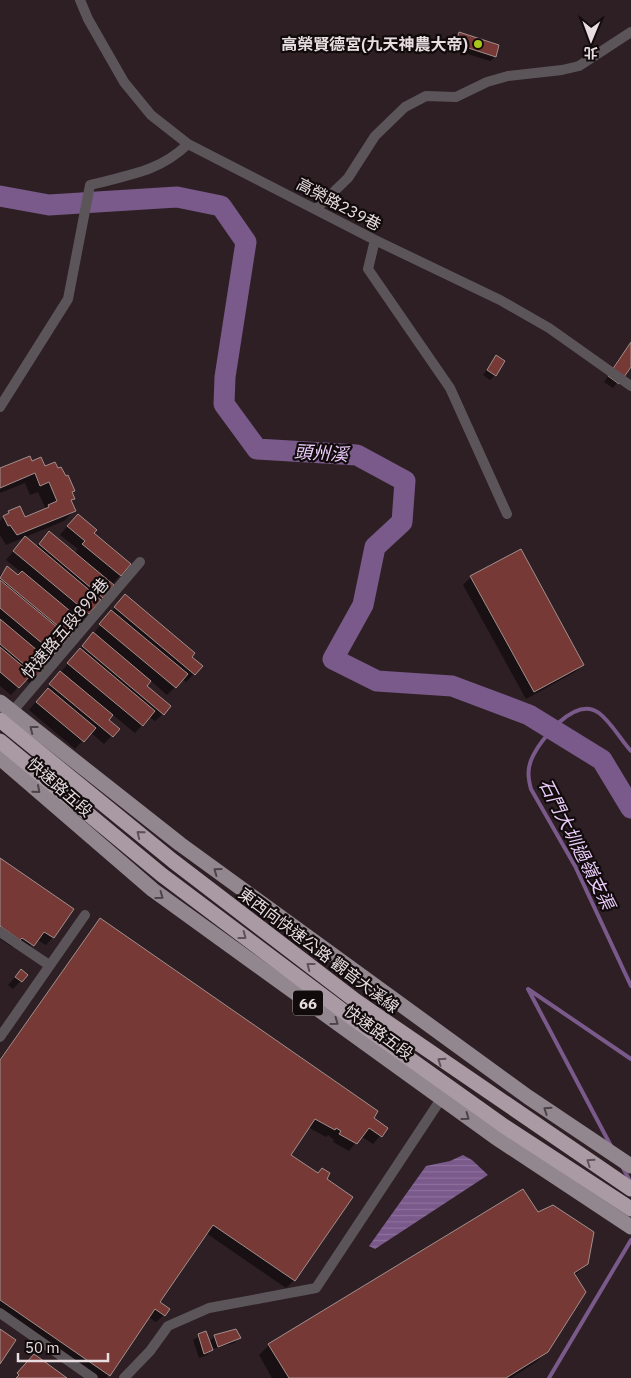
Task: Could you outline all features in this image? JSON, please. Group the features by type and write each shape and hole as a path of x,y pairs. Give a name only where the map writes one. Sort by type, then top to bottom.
{"highway":[{"name":"東西向快速公路 觀音大溪線","path":"6,716 158,849 356,1002 631,1189"},
{"name":"東西向快速公路 觀音大溪線","path":"0,741 162,875 351,1017 504,1126 631,1210"}],"main road":[{"name":"快速路五段","path":"0,702 6,716 180,844 528,1097 631,1166"},
{"name":"快速路五段","path":"0,758 153,890 441,1099 631,1227"}],"street":[{"name":"高榮路239巷","path":"80,0 88,19 124,82 151,115 188,144 317,208 375,240 500,300 549,328 631,386"},
{"path":"317,208 348,178 375,136 405,107 426,96 456,97 487,82 508,76 562,70 579,66 631,32"},
{"path":"0,406 68,300 90,185 150,170 173,158 188,144"},
{"path":"375,240 368,269 450,388 508,514"},
{"name":"快速路五段899巷","path":"6,716 140,562"},
{"path":"0,1037 85,915"},
{"path":"0,932 49,965"},
{"path":"124,1378 150,1351 168,1326 209,1308 316,1288 441,1099"},
{"path":"0,1313 93,1378"}],"shaded area":[{"path":"463,1155 472,1160 488,1175 375,1249 369,1246 426,1166 450,1161"}],"building":[{"name":"高榮賢德宮(九天神農大帝)","path":"459,32 499,45 496,57 456,44"},
{"path":"631,342 631,367 619,384 608,376"},
{"path":"496,355 505,361 496,376 487,370"},
{"path":"30,456 32,461 41,457 45,466 55,462 58,468 61,467 66,476 68,475 75,491 72,492 75,499 71,500 76,511 17,535 10,525 8,526 3,516 9,513 8,511 20,506 25,517 49,507 48,505 57,501 49,482 40,486 35,473 0,488 0,468"},
{"path":"78,514 97,530 94,533 131,564 121,576 82,544 85,541 67,526"},
{"path":"49,531 114,585 103,598 39,544"},
{"path":"25,536 101,600 89,614 13,551"},
{"path":"521,549 584,665 534,692 470,576"},
{"path":"7,566 18,575 22,571 82,621 70,636 0,578"},
{"path":"0,580 69,637 55,654 0,608"},
{"path":"125,594 195,653 192,657 203,666 195,675 114,607"},
{"path":"111,610 188,674 176,688 99,624"},
{"path":"0,619 50,661 38,676 0,644"},
{"path":"93,632 151,681 147,686 171,706 164,715 82,646"},
{"path":"0,647 32,674 19,688 0,672"},
{"path":"80,648 155,711 143,726 67,663"},
{"path":"60,671 113,715 109,720 120,729 113,737 49,684"},
{"path":"48,688 96,728 84,742 36,702"},
{"path":"0,858 74,909 54,938 44,932 34,946 22,938 20,940 0,926"},
{"path":"100,918 378,1111 374,1118 388,1128 382,1137 369,1128 357,1144 339,1134 341,1131 336,1128 335,1130 315,1119 291,1155 318,1173 322,1168 330,1173 327,1179 353,1197 295,1281 213,1225 160,1302 170,1309 165,1316 155,1309 110,1376 0,1300 0,1060"},
{"path":"21,969 28,975 22,982 15,977"},
{"path":"523,1189 538,1212 553,1205 594,1232 588,1264 574,1273 586,1292 548,1352 506,1378 289,1378 268,1344"},
{"path":"0,1329 16,1340 0,1364"},
{"path":"236,1329 241,1338 218,1347 214,1335"},
{"path":"206,1331 213,1350 204,1354 198,1334"},
{"path":"34,1354 67,1378 16,1378 19,1375 17,1373"}],"waterway":[{"name":"頭州溪","path":"0,196 49,205 177,197 221,206 246,242 225,377 224,404 257,449 357,455 405,481 402,522 375,547 363,605 333,659 377,681 452,686 529,715 602,760 631,808"},
{"name":"石門大圳過嶺支渠","path":"631,751 608,721 599,713 590,709 580,710 569,715 550,731 536,750 529,766 528,774 531,789 575,866 631,986"},
{"name":"石門大圳過嶺支渠","path":"611,1146 528,989 631,1059"},
{"name":"石門大圳過嶺支渠","path":"623,1168 630,1181"},
{"name":"石門大圳過嶺支渠","path":"549,1378 631,1240"}],"place":[{"name":"高榮賢德宮(九天神農大帝)","path":"478,44"}]}
